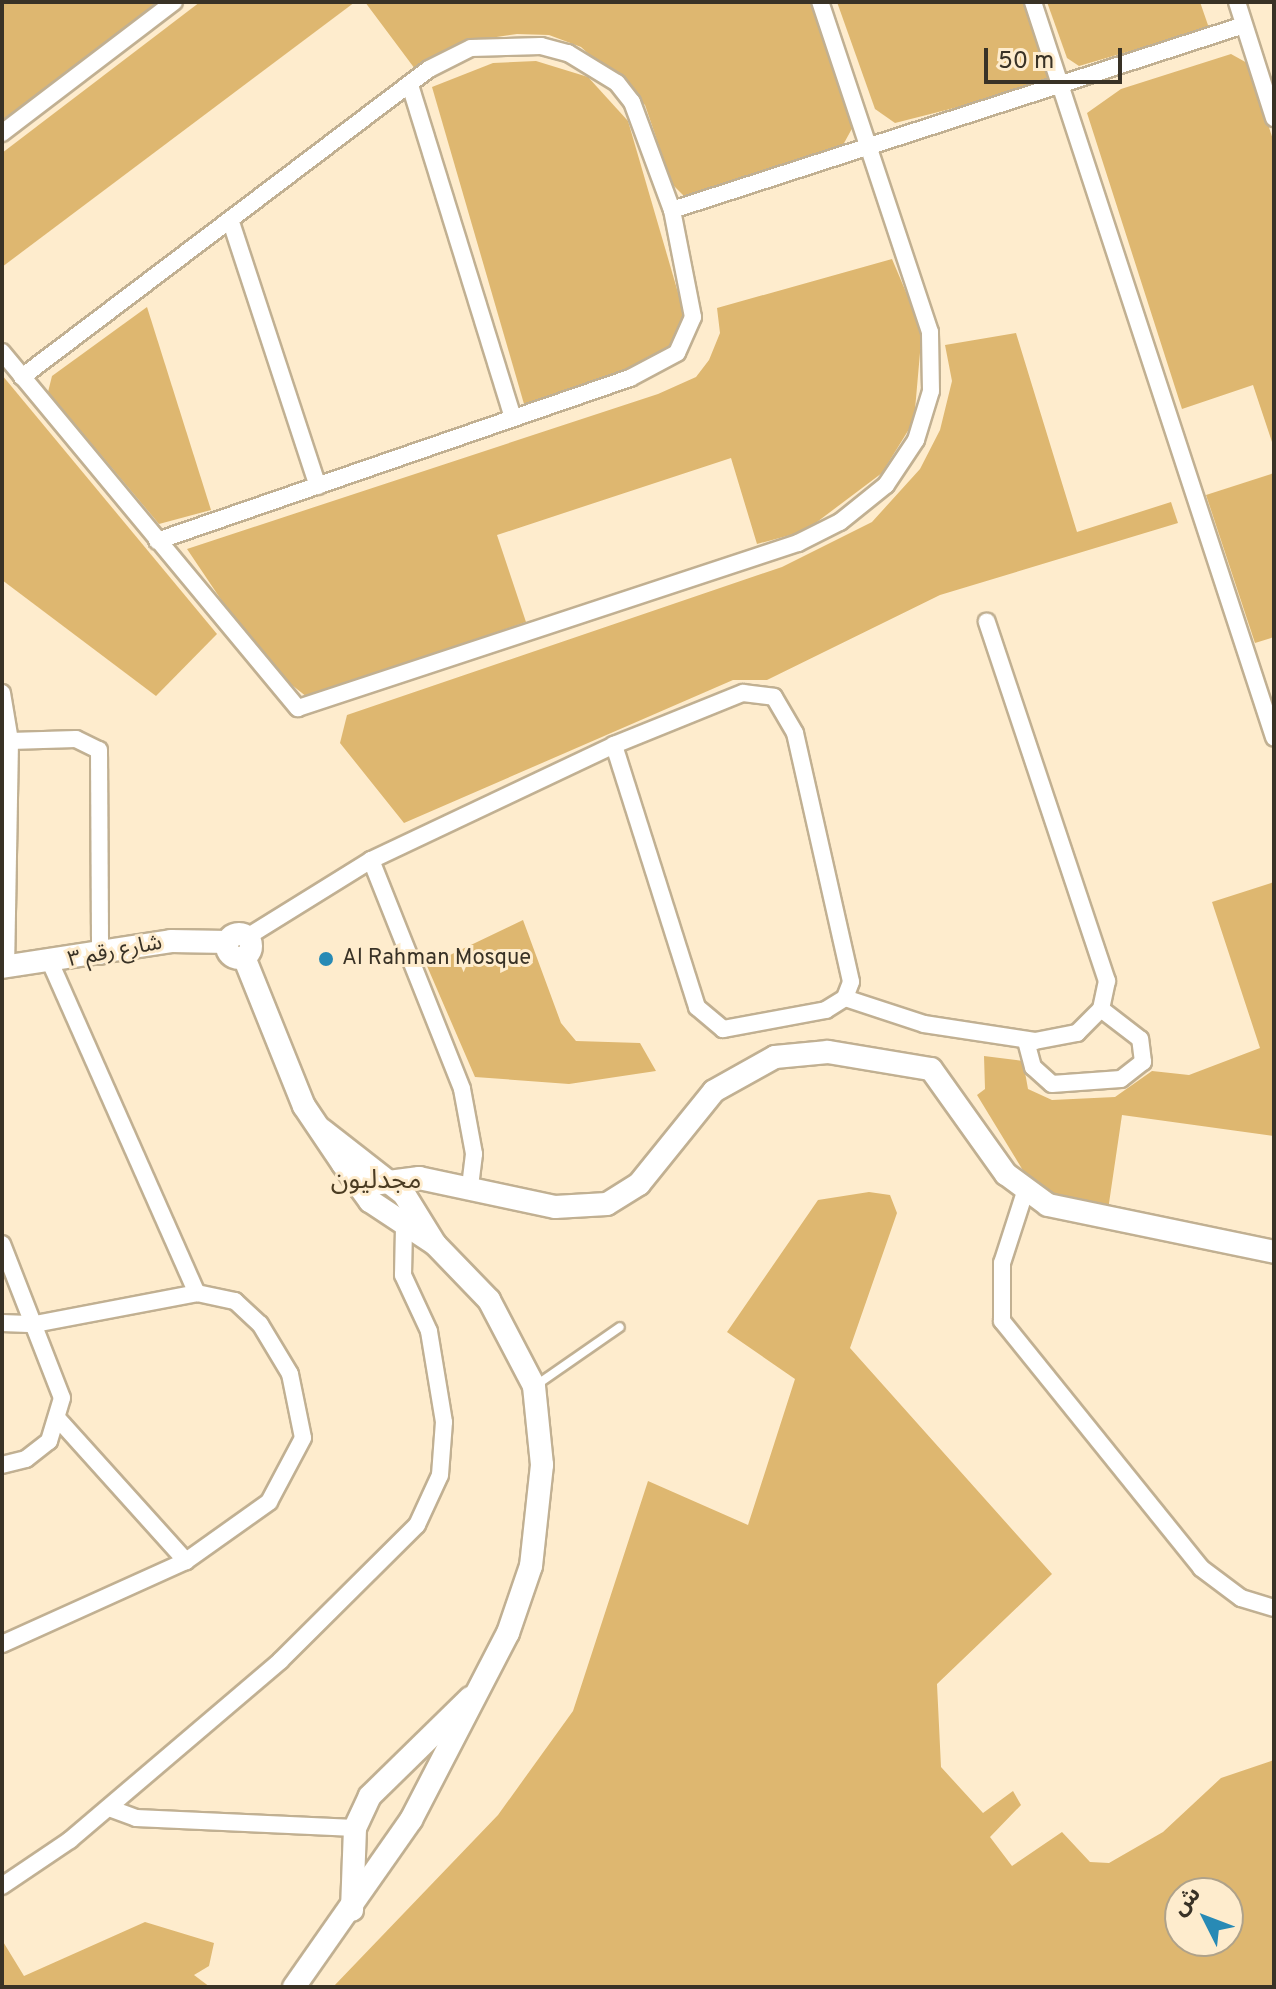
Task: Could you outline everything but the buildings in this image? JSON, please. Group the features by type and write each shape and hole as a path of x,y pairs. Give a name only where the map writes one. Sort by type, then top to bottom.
{"street":[{"path":"2,133 174,2"},
{"path":"2,352 271,684 310,709 798,543 840,522 902,463 931,391 930,332 871,146 820,2"},
{"path":"1033,2 1274,737"},
{"path":"1237,2 1274,118"},
{"path":"672,210 1244,25"},
{"path":"22,377 410,85 471,48 521,42 568,53 600,69 632,102 672,210 693,317 677,353 630,378 157,541"},
{"path":"410,85 513,417"},
{"path":"231,222 318,486"},
{"path":"845,998 896,1018 1026,1041 1062,1040 1101,1009 1107,981 987,622"},
{"path":"2,693 10,741 4,967"},
{"path":"435,1244 404,1229 358,1186 304,1106 240,945 371,860 614,745 743,693 774,697 787,711 846,941 851,970 845,998 826,1010 747,1029 708,1022 614,745"},
{"path":"10,741 76,739 99,750 100,956"},
{"path":"371,860 462,1089 474,1154 470,1186"},
{"name":"شارع رقم ٣","path":"4,967 51,964 171,941 240,945"},
{"path":"51,964 197,1293"},
{"path":"1026,1041 1033,1067 1052,1084 1121,1079 1143,1062 1140,1039 1101,1009"},
{"path":"358,1186 387,1179 470,1186 555,1207 607,1204 639,1184 714,1091 746,1070 802,1050 931,1069 1025,1192 1094,1219 1274,1252"},
{"path":"294,1987 352,1911 430,1787 479,1689 531,1566 542,1465 534,1386 489,1300 435,1244 387,1179 322,1130"},
{"path":"1025,1192 1002,1263 1002,1321 1201,1568 1241,1598 1274,1608"},
{"path":"2,1886 109,1808 345,1604 417,1525 431,1498 443,1449 440,1374 403,1275 404,1229"},
{"path":"2,1244 59,1377 59,1420 39,1451 2,1465"},
{"path":"2,1323 35,1324 197,1293 235,1301 260,1324 290,1374 303,1438 287,1479 269,1502 186,1561 2,1644"},
{"path":"59,1420 186,1561"},
{"path":"352,1911 355,1828 396,1768 479,1689"},
{"path":"396,1768 430,1787"},
{"path":"109,1808 136,1818 355,1828"}],"lane":[{"path":"534,1386 620,1327"}],"shaded area":[{"path":"2,2 164,2 2,126"},
{"path":"200,2 355,2 2,267 2,153"},
{"path":"365,2 811,2 855,123 843,145 825,155 686,198 672,184 645,105 581,47 549,35 517,34 483,39 415,69"},
{"path":"837,2 1025,2 1049,76 1037,87 895,123 875,109"},
{"path":"1047,2 1200,2 1209,28 1079,66 1067,58"},
{"path":"1231,54 1249,64 1274,143 1274,448 1253,385 1182,409 1087,113 1121,89"},
{"path":"536,61 588,77 628,121 686,320 674,347 624,373 524,404 432,87 493,63"},
{"path":"892,259 922,330 914,421 882,473 805,531 757,544 731,458 497,535 526,622 307,697 263,662 187,549 658,394 696,377 709,360 720,333 717,308"},
{"path":"147,307 211,510 159,524 48,392 52,376"},
{"path":"1016,333 1077,532 1171,502 1178,523 940,595 767,680 733,680 404,823 340,743 347,715 782,567 872,522 920,469 940,430 952,381 945,345"},
{"path":"2,375 217,634 156,696 2,580"},
{"path":"1274,473 1274,637 1255,643 1206,495"},
{"path":"1274,882 1274,1136 1122,1115 1108,1210 1056,1195 1027,1177 977,1095 985,1089 984,1056 1023,1061 1028,1089 1052,1100 1115,1097 1152,1071 1189,1075 1260,1048 1212,902"},
{"path":"523,920 561,1023 576,1041 640,1043 656,1071 569,1084 475,1077 427,966"},
{"path":"869,1192 890,1195 897,1213 850,1348 1052,1574 937,1684 941,1767 983,1813 1013,1791 1021,1805 990,1837 1012,1866 1062,1832 1090,1862 1109,1863 1163,1832 1221,1778 1274,1760 1274,1987 333,1987 498,1815 573,1711 648,1481 748,1525 795,1379 727,1332 818,1200"},
{"path":"145,1922 214,1943 209,1966 194,1975 210,1987 2,1987 2,1940 24,1976"}],"place":[{"name":"Al Rahman Mosque","path":"326,959"}],"district":[{"name":"مجدليون","path":"376,1182"}]}
